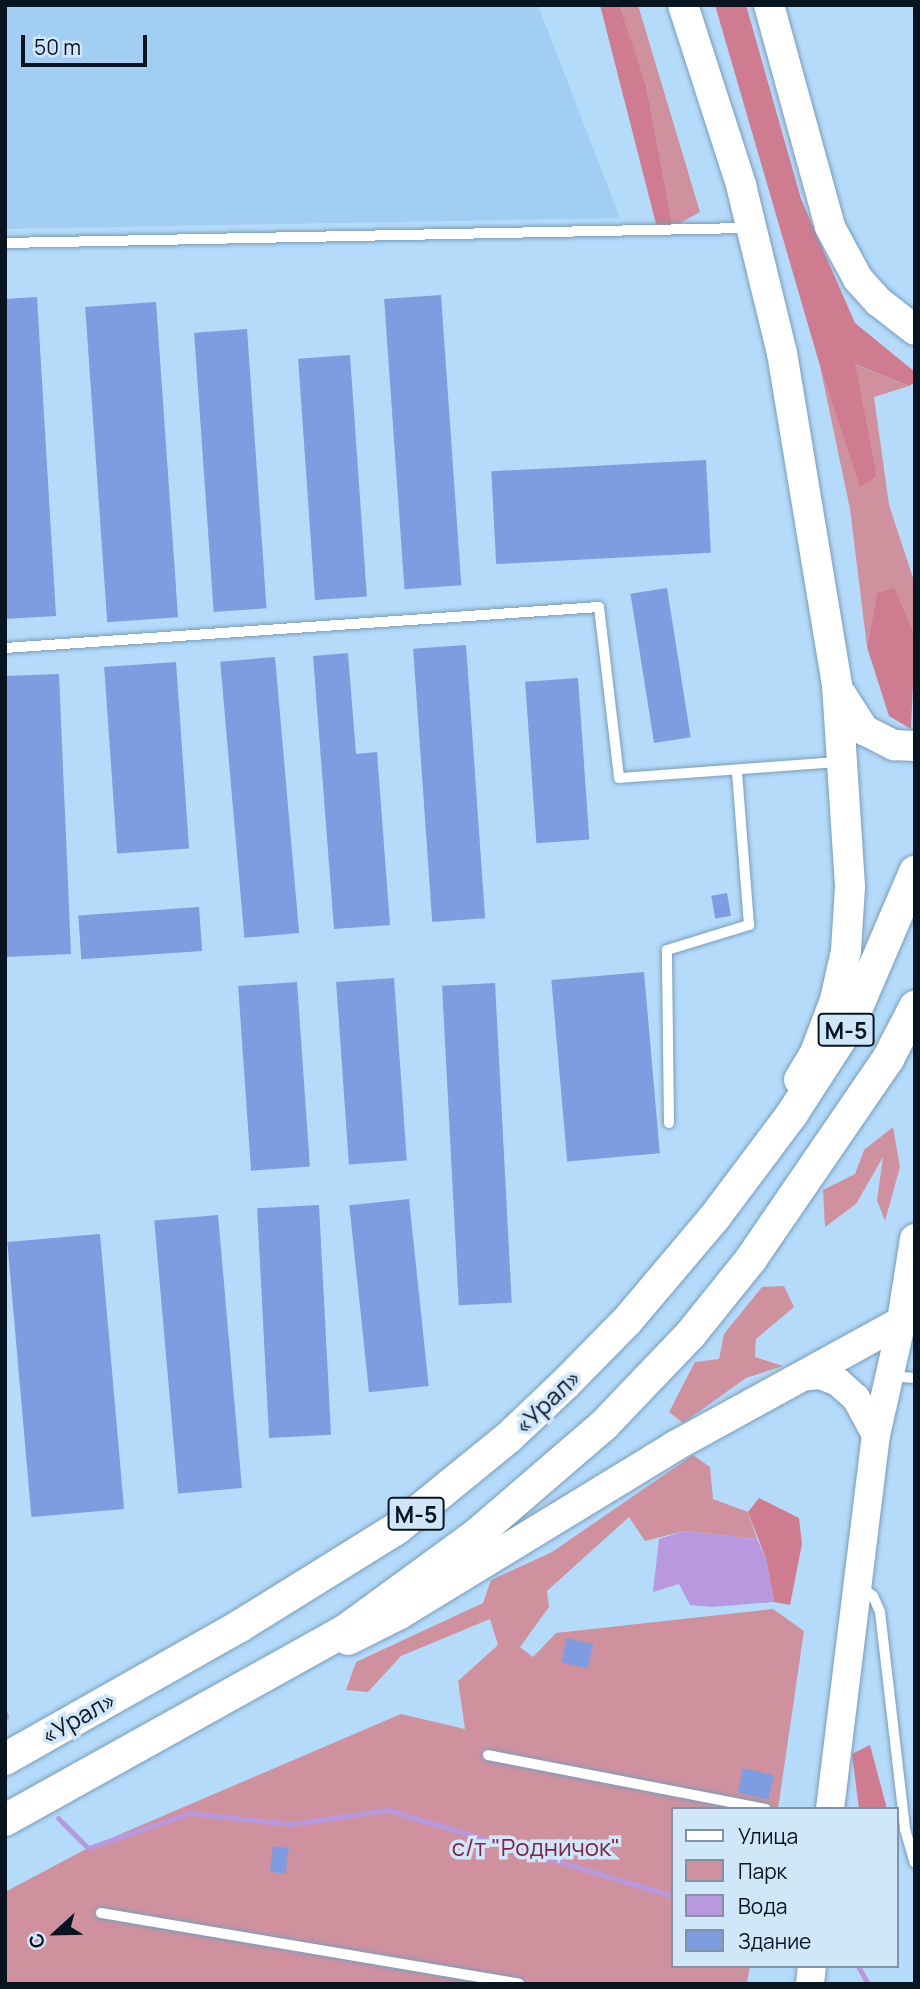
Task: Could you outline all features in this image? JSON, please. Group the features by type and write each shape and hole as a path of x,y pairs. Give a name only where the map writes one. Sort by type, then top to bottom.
{"highway":[{"name":"«Урал»","path":"5,1759 293,1595 439,1496 509,1438 618,1330 750,1173 849,1026 915,872"},
{"name":"М-5","path":"5,1820 346,1630 407,1588 524,1497 604,1425 690,1335 751,1259 888,1059 915,1007"}],"main road":[{"path":"683,5 752,228 787,378 837,685 843,761 850,887 846,951 835,1000 815,1054 770,1127 750,1173"},
{"path":"769,5 831,227 858,279 878,302 915,330"},
{"path":"837,685 864,730 894,745 915,746"},
{"path":"830,1807 856,1584 877,1435 902,1377 915,1239"},
{"path":"252,1683 400,1614 675,1446 909,1317"},
{"path":"799,1377 820,1375 838,1382 856,1398 877,1435"}],"lane":[{"path":"5,243 752,228"},
{"path":"5,648 599,607 619,778 843,761"},
{"path":"669,1123 667,950 749,925 737,771"},
{"path":"856,1584 873,1596 880,1612 905,1829 915,1863"},
{"path":"488,1755 756,1807"},
{"path":"101,1913 519,1984"}],"shaded area":[{"path":"5,5 538,5 620,218 5,229"},
{"path":"600,5 619,5 646,85 673,227 656,224"},
{"path":"715,5 746,5 801,199 855,323 915,372 915,382 909,386 855,364 877,476 860,487 820,366"},
{"path":"894,588 915,636 911,729 889,716 867,647 877,593"},
{"path":"759,1498 799,1518 802,1544 790,1605 774,1602 766,1559 748,1512"},
{"path":"870,1745 886,1807 859,1807 852,1754"}],"green space":[{"path":"618,5 638,5 700,212 673,227 646,85"},
{"path":"854,364 909,386 874,397 889,505 915,584 915,636 893,589 877,594 867,647 850,509 820,366 861,486 877,476"},
{"path":"893,1127 900,1167 885,1221 877,1200 883,1157 856,1204 825,1227 823,1190 855,1174 864,1150"},
{"path":"784,1286 794,1307 756,1339 755,1357 783,1366 746,1378 683,1423 669,1412 695,1362 719,1359 724,1334 762,1287"},
{"name":"с/т \"Родничок\"","path":"693,1455 710,1467 713,1499 748,1512 757,1539 684,1531 645,1541 629,1517 547,1591 549,1607 520,1647 533,1657 556,1633 773,1609 804,1631 778,1807 671,1807 671,1968 750,1968 747,1984 5,1984 5,1892 88,1848 401,1714 465,1729 458,1681 498,1645 490,1619 401,1656 368,1692 346,1690 356,1662 483,1603 491,1580 552,1552"}],"water":[{"path":"684,1531 757,1539 766,1559 774,1602 712,1607 690,1605 679,1584 653,1592 659,1539"}],"building":[{"path":"441,295 461,585 404,589 384,299"},
{"path":"37,297 56,616 5,619 5,299"},
{"path":"156,302 178,617 107,622 85,307"},
{"path":"247,329 267,608 214,612 194,333"},
{"path":"350,355 367,596 315,600 298,359"},
{"path":"706,460 711,553 496,564 491,471"},
{"path":"667,588 691,737 654,743 630,594"},
{"path":"466,645 485,918 432,922 413,649"},
{"path":"348,653 356,754 377,752 390,925 334,929 313,656"},
{"path":"275,657 299,933 244,938 220,662"},
{"path":"176,662 189,849 117,854 104,667"},
{"path":"59,674 71,954 5,957 5,676"},
{"path":"578,678 589,840 536,843 525,682"},
{"path":"727,893 731,916 715,918 711,896"},
{"path":"199,907 202,951 81,959 78,915"},
{"path":"644,972 660,1153 567,1161 551,980"},
{"path":"394,978 407,1161 349,1165 336,982"},
{"path":"297,982 310,1167 251,1171 238,986"},
{"path":"495,983 512,1303 459,1305 442,986"},
{"path":"409,1199 429,1386 369,1392 349,1205"},
{"path":"319,1205 331,1435 269,1438 257,1208"},
{"path":"218,1215 242,1488 178,1494 154,1221"},
{"path":"100,1234 124,1509 31,1517 7,1242"},
{"path":"567,1638 593,1644 588,1668 561,1662"},
{"path":"743,1768 774,1775 769,1800 737,1792"},
{"path":"273,1846 289,1848 286,1874 270,1872"}],"waterway":[{"path":"5,1713 6,1717"},
{"path":"58,1818 88,1848 189,1813 291,1824 388,1810 671,1895"},
{"path":"859,1968 868,1984"}]}
